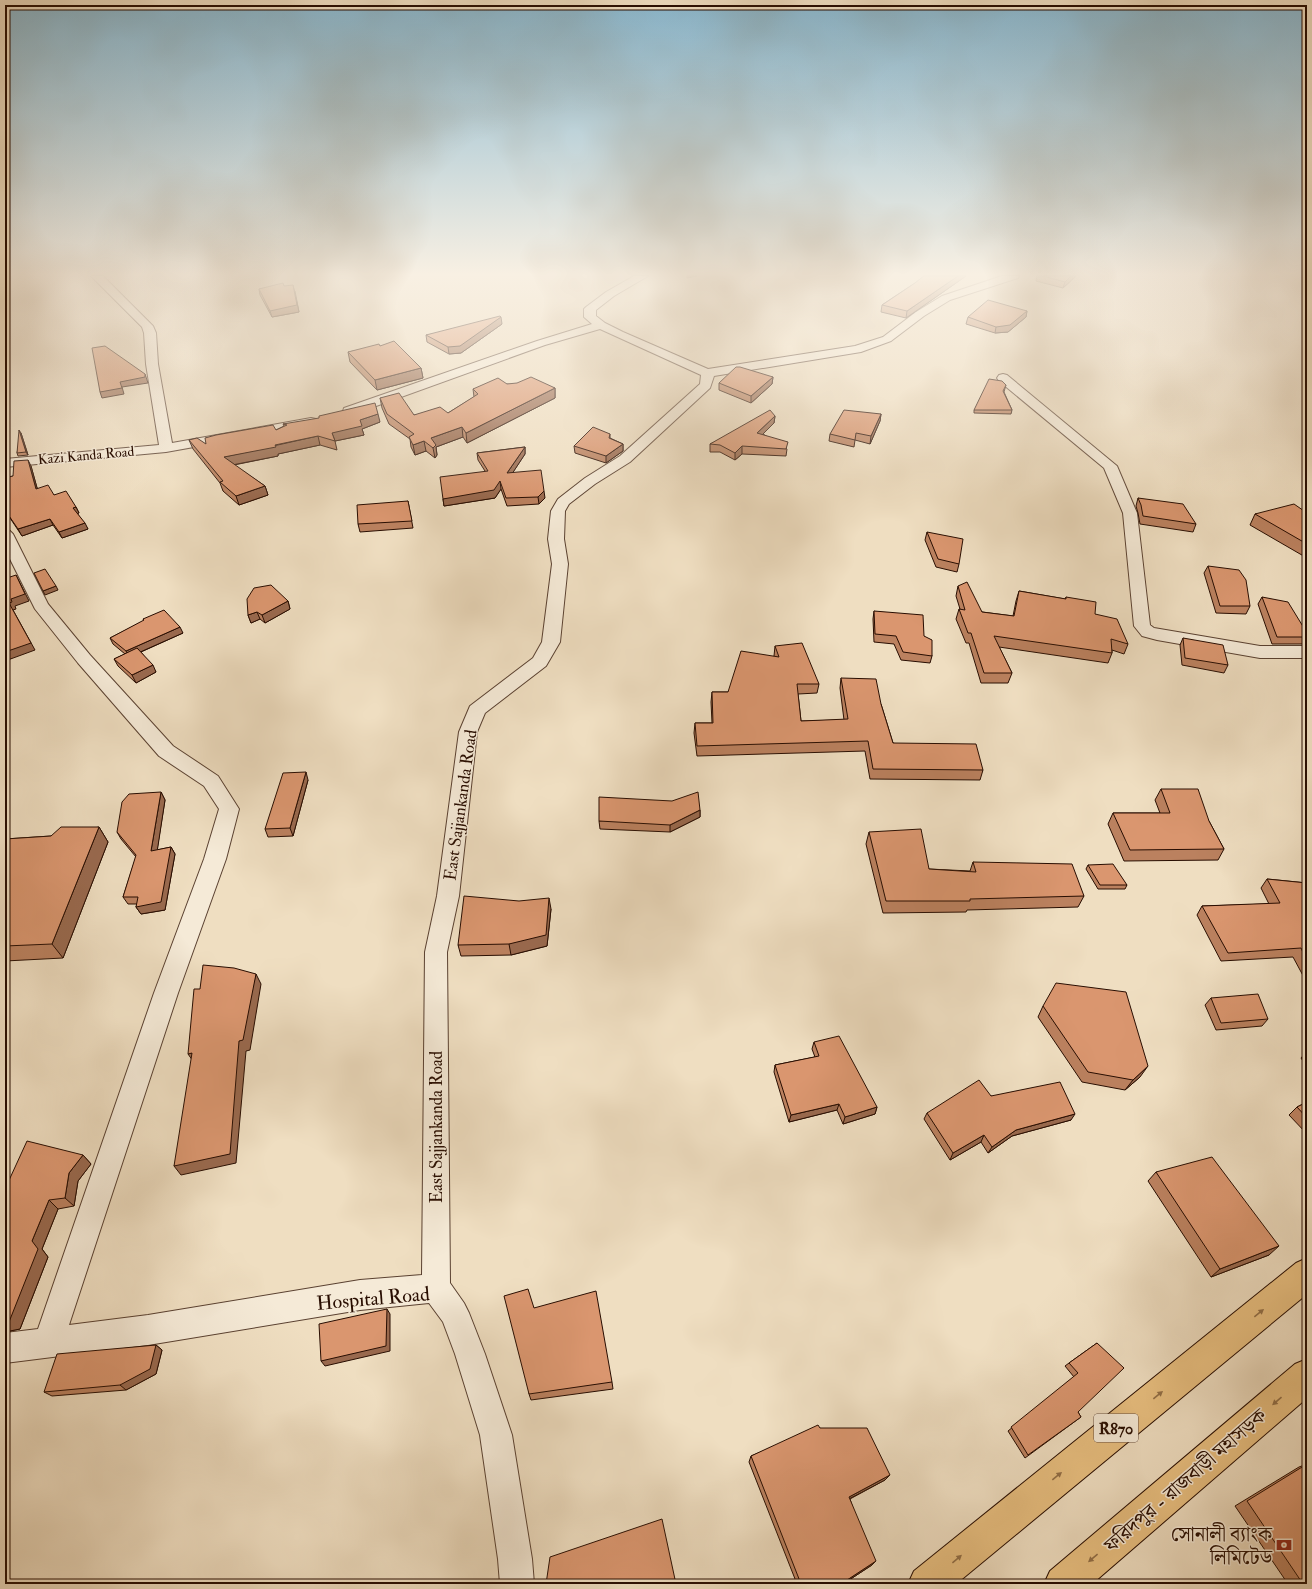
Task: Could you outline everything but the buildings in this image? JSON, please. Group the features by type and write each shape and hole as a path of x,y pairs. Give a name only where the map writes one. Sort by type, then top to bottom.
{"main road":[{"name":"R870","path":"927,1584 1307,1274"},
{"name":"ফরিদপুর - রাজবাড়ী মহাসড়ক","path":"1063,1584 1307,1376"}],"street":[{"path":"151,350 152,364 166,448 325,418"},
{"path":"339,415 521,350"},
{"path":"657,350 707,373 850,350"},
{"name":"East Sajjankanda Road","path":"436,1288 436,952 448,896 468,732 477,710 540,662 551,642 560,564 556,539 558,511 563,502 590,481 625,460 706,385 708,378 707,373"},
{"path":"1003,378 1110,466 1130,513 1142,626 1148,632 1157,635 1260,652 1307,652"},
{"name":"Kazi Kanda Road","path":"5,463 166,448"},
{"path":"5,534 11,557 41,605 84,659 166,751 211,781 229,809 215,859 166,994 48,1343"},
{"name":"Hospital Road","path":"5,1348 148,1330 360,1294 436,1288 454,1313 470,1354 496,1435 515,1559 517,1584"}],"place":[{"name":"সোনালী ব্যাংক লিমিটেড","path":"1284,1545"}]}
